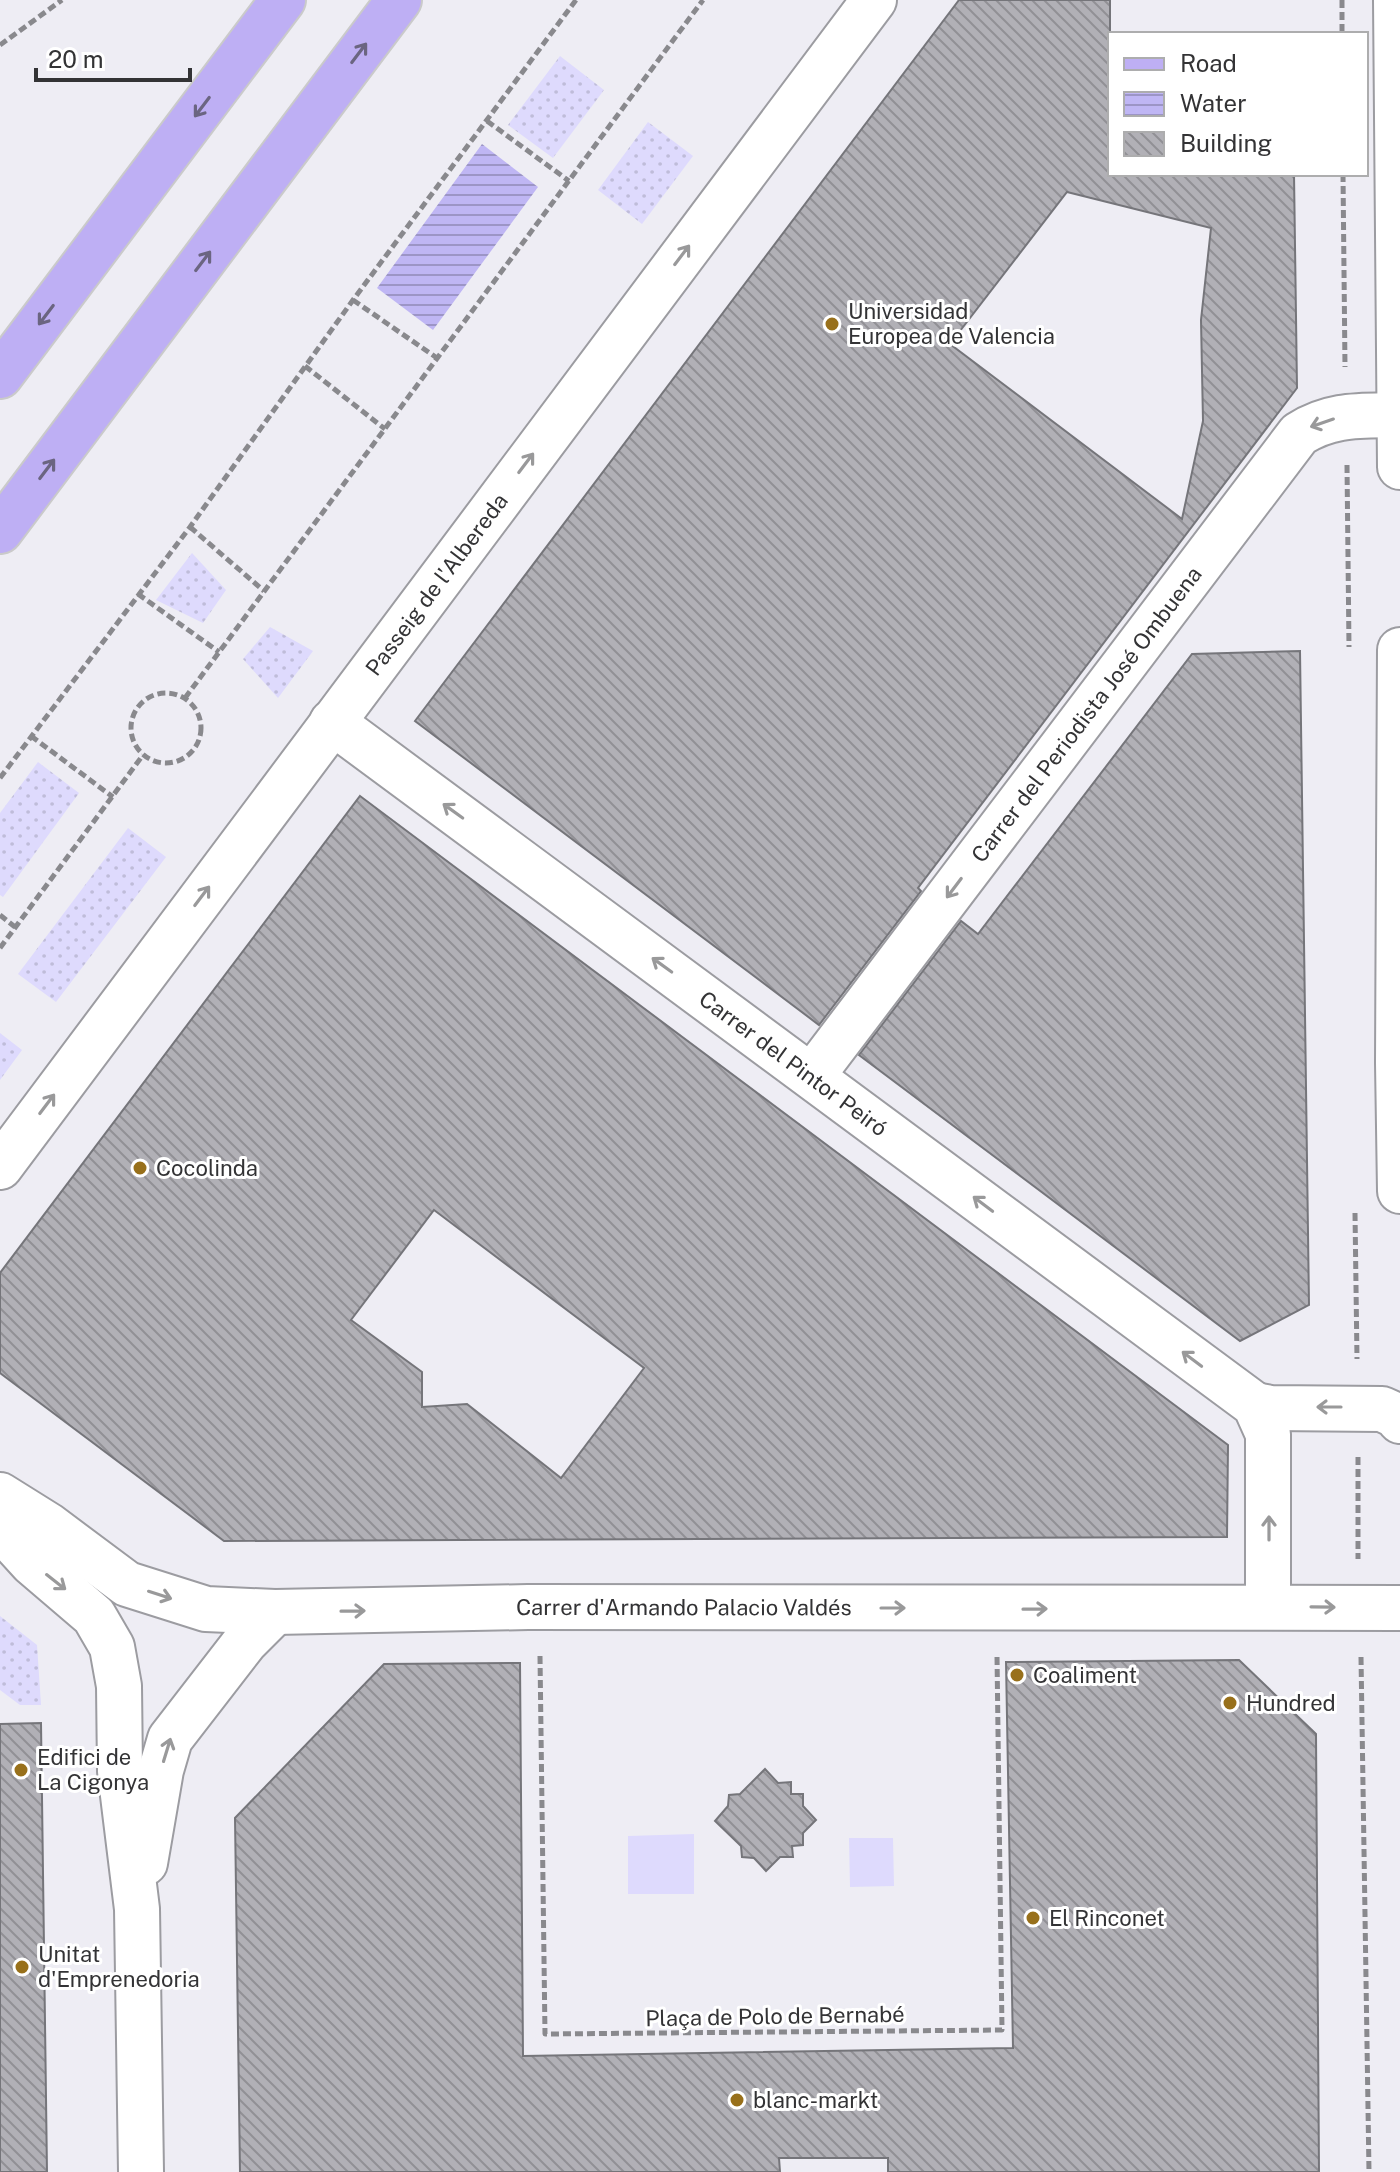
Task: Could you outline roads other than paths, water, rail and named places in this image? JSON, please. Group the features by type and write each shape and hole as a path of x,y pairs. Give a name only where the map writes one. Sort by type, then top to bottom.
{"main road":[{"path":"0,376 283,0"},
{"path":"0,531 399,0"}],"street":[{"name":"Passeig de l'Albereda","path":"0,1167 874,0"},
{"path":"1396,0 1400,467"},
{"name":"Carrer del Periodista José Ombuena","path":"812,1076 1299,434 1321,421 1346,416 1399,415"},
{"path":"1400,650 1400,1191"},
{"name":"Carrer del Pintor Peiró","path":"332,722 1255,1405"},
{"path":"1255,1405 1271,1408 1382,1409 1400,1421"},
{"path":"1255,1405 1268,1434 1268,1606"},
{"name":"Carrer d'Armando Palacio Valdés","path":"0,1495 48,1525 127,1584 206,1609 275,1612 528,1607 1011,1610 1268,1606 1380,1608"},
{"path":"0,1528 32,1563 94,1616 112,1647 119,1686 120,1771 137,1909 141,2172"},
{"path":"137,1909 161,1770 170,1739 245,1642 275,1612"}],"water":[{"path":"482,144 538,187 433,330 377,288"}],"place":[{"name":"Universidad Europea de Valencia","path":"832,324"},
{"name":"Cocolinda","path":"140,1168"},
{"name":"Coaliment","path":"1017,1675"},
{"name":"Hundred","path":"1230,1703"},
{"name":"Edifici de La Cigonya","path":"21,1770"},
{"name":"El Rinconet","path":"1033,1918"},
{"name":"Unitat d'Emprenedoria","path":"22,1967"},
{"name":"blanc-markt","path":"737,2100"}]}
